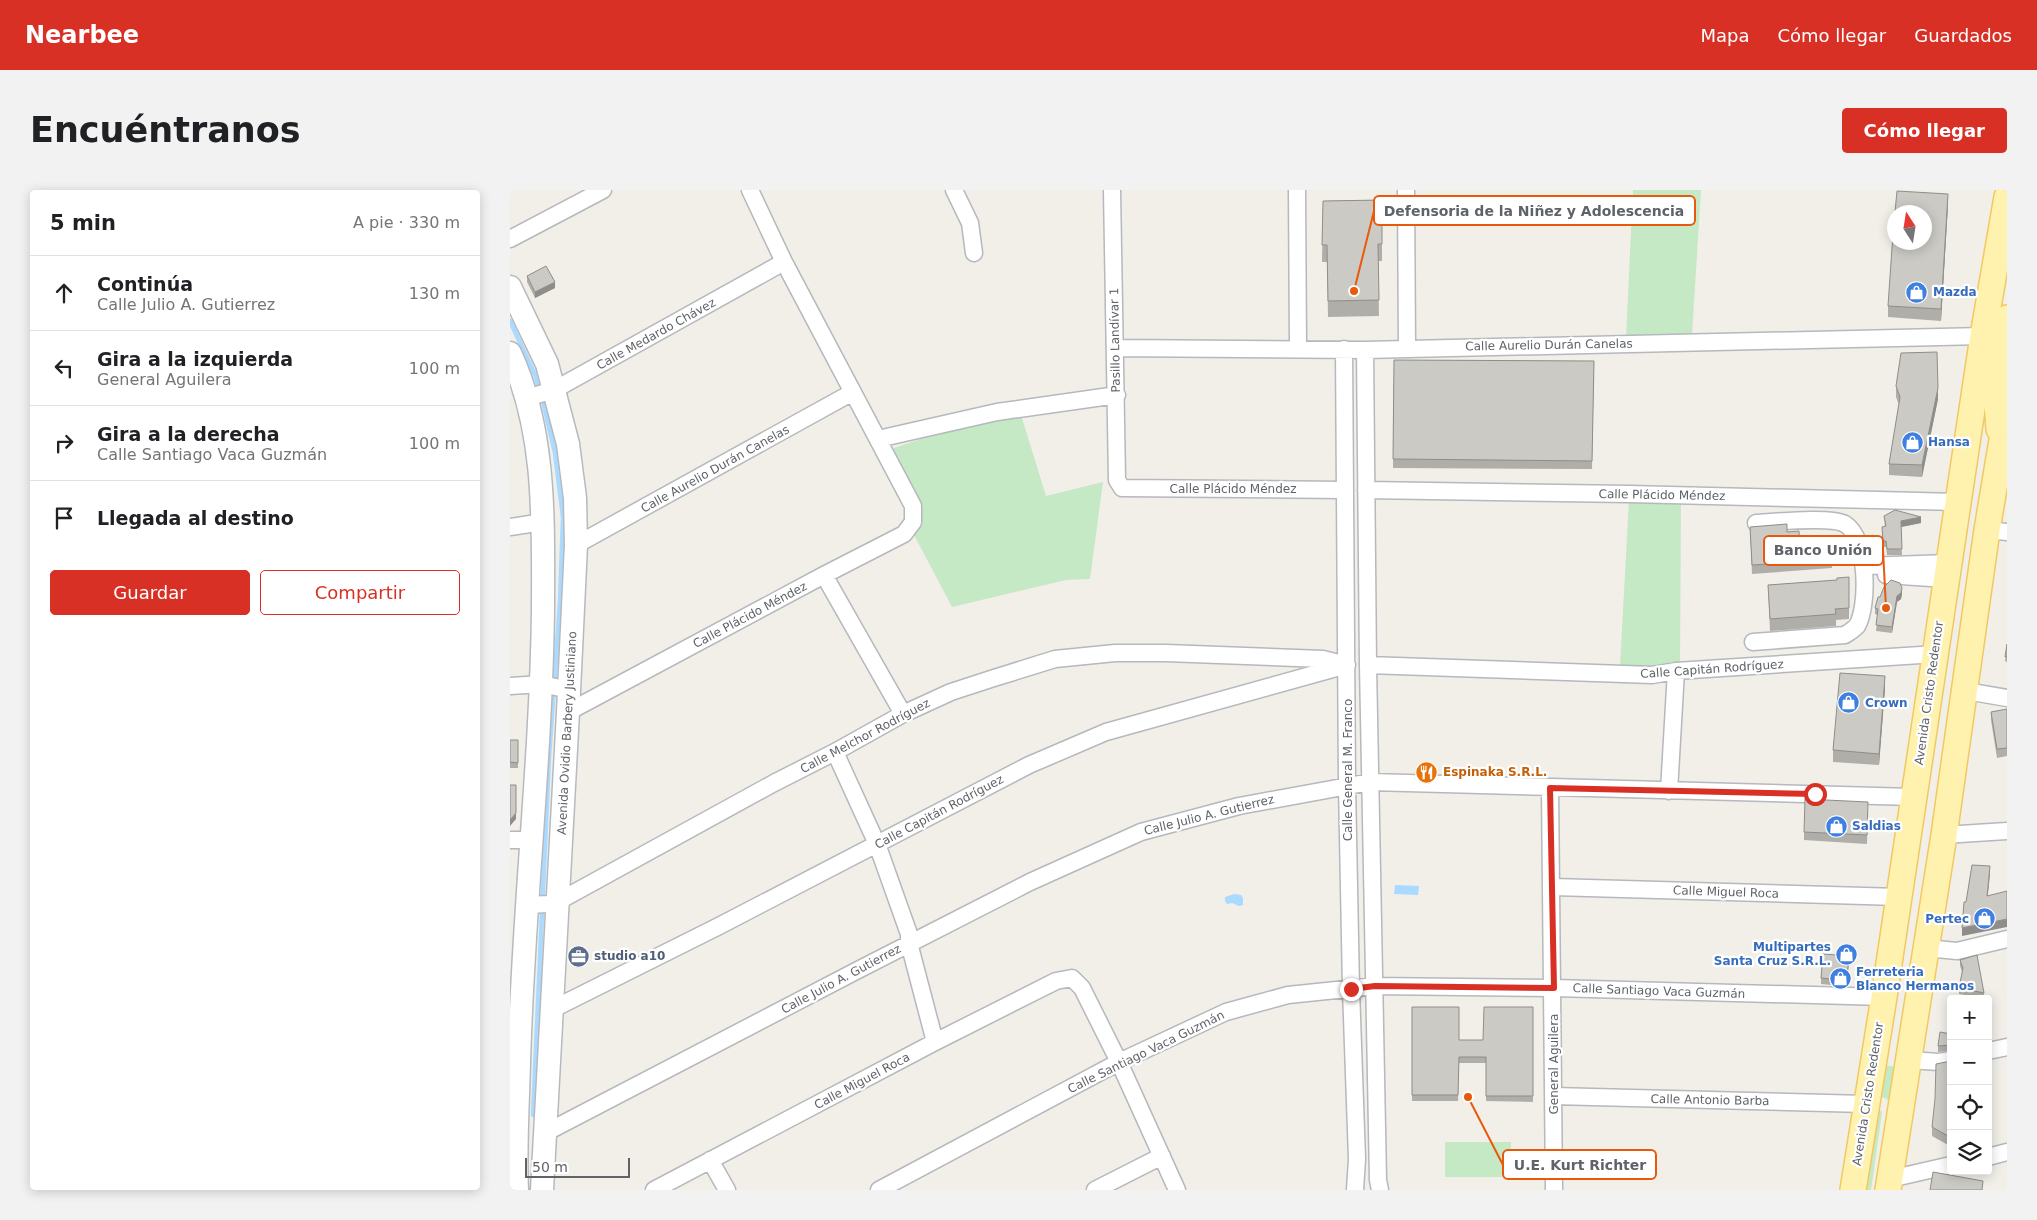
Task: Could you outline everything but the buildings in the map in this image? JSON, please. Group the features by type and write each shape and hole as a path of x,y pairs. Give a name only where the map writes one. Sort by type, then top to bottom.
{"main road":[{"name":"Avenida Cristo Redentor","path":"1853,1190 1884,997 1983,336 2007,196"},
{"path":"1889,1185 1966,691 1997,531 2000,452 1997,402 2007,318"},
{"path":"2000,452 2007,410"},
{"path":"1880,1022 1880,1041 1884,1057 1889,1062 1899,1064 1909,1060"},
{"path":"1866,1104 1874,1102 1888,1106 1896,1133"}],"street":[{"path":"510,239 603,190"},
{"path":"750,190 784,262 878,438 997,412 1117,396"},
{"path":"954,190 970,223 974,253"},
{"name":"Pasillo Landívar 1","path":"1112,190 1117,480 1122,488"},
{"path":"1297,190 1298,349"},
{"path":"1406,190 1407,348"},
{"name":"Calle Medardo Chávez","path":"540,394 784,262"},
{"name":"Avenida Ovidio Barbery Justiniano","path":"510,287 547,364 534,427 544,522 557,692 521,840 542,903 516,975 518,1113 513,1146 517,1190"},
{"name":"Calle Aurelio Durán Canelas","path":"1116,348 1365,350 1983,336"},
{"name":"Calle General M. Franco","path":"1344,350 1347,785 1357,1159 1355,1190"},
{"name":"Calle General M. Franco","path":"1365,350 1370,782 1378,1180 1380,1190"},
{"name":"Avenida Ovidio Barbery Justiniano","path":"510,353 540,394 568,444 575,498 576,545 557,692 542,903 551,1010 542,1190"},
{"name":"Calle Aurelio Durán Canelas","path":"576,545 853,392"},
{"path":"1345,410 1365,410"},
{"name":"Calle Plácido Méndez","path":"557,692 824,575 904,534 913,522 913,506 878,438"},
{"name":"Calle Plácido Méndez","path":"1122,488 1344,490"},
{"name":"Calle Plácido Méndez","path":"1366,490 1958,502"},
{"path":"1753,642 1845,635 1852,631 1858,624 1860,615 1864,570 1861,549 1852,532 1845,524 1824,520 1756,523"},
{"path":"510,527 544,522"},
{"path":"1864,570 1947,571"},
{"path":"824,575 903,714"},
{"name":"Calle Melchor Rodríguez","path":"542,903 774,782 836,752 903,714 951,692 1055,659 1116,653 1166,653 1323,659 1347,665"},
{"name":"Calle Capitán Rodríguez","path":"1368,665 1652,675 1676,671 1936,654"},
{"name":"Calle Capitán Rodríguez","path":"551,1010 877,844 1029,764 1106,732 1347,665"},
{"path":"1669,791 1676,671"},
{"path":"510,686 557,692"},
{"path":"1966,691 2007,698"},
{"path":"836,752 877,844 909,934 909,943 935,1042"},
{"name":"Calle Julio A. Gutierrez","path":"546,1134 909,943 1030,882 1141,832 1238,806 1370,782 1913,797"},
{"name":"General Aguilera","path":"1550,788 1554,988 1554,1190"},
{"path":"1944,835 2007,831"},
{"name":"Calle Miguel Roca","path":"1553,888 1899,897"},
{"path":"1926,948 1956,951 2007,939"},
{"name":"Calle Miguel Roca","path":"654,1190 935,1042 1056,981 1072,978 1082,988 1119,1062"},
{"name":"Calle Santiago Vaca Guzmán","path":"879,1190 1119,1062 1226,1012 1288,995 1375,986 1554,988 1884,997"},
{"path":"1992,1050 2007,1047"},
{"path":"1909,1060 1938,1062 1947,1061"},
{"path":"1119,1062 1177,1190"},
{"name":"Calle Antonio Barba","path":"1553,1096 1866,1104"},
{"path":"518,1113 524,1129 534,1135 546,1134"},
{"path":"513,1146 527,1143 538,1149 544,1160"},
{"path":"1992,1155 2007,1152"},
{"path":"1095,1190 1162,1156"},
{"path":"710,1160 727,1190"},
{"path":"1889,1185 1947,1166"}],"green space":[{"path":"1633,190 1701,190 1692,335 1626,337"},
{"path":"1021,415 1046,496 1103,482 1090,579 1066,580 952,607 913,533 921,521 921,510 893,455 894,448 936,434"},
{"path":"1629,499 1681,499 1680,662 1657,668 1620,667"},
{"path":"1883,1062 1888,1066 1898,1067 1892,1103 1885,1098 1878,1097"},
{"path":"1879,1109 1882,1112 1871,1190 1864,1190 1876,1112"},
{"path":"1445,1142 1511,1142 1511,1177 1445,1177"}],"water":[{"path":"1395,885 1419,886 1418,895 1394,894"},
{"path":"1234,894 1241,895 1243,905 1227,904 1225,897"}],"waterway":[{"path":"510,321 535,375 539,389"},
{"path":"533,1115 549,757 560,602 563,517 555,453 542,397"}],"place":[{"name":"Defensoria de la Niñez y Adolescencia","path":"1354,291"},
{"name":"Mazda","path":"1917,292"},
{"name":"Hansa","path":"1912,442"},
{"name":"Banco Unión","path":"1886,608"},
{"name":"Crown","path":"1849,703"},
{"name":"Espinaka S.R.L.","path":"1427,772"},
{"name":"Saldias","path":"1836,826"},
{"name":"Pertec","path":"1985,919"},
{"name":"Multipartes Santa Cruz S.R.L.","path":"1847,954"},
{"name":"studio a10","path":"578,956"},
{"name":"Ferreteria Blanco Hermanos","path":"1840,979"},
{"name":"U.E. Kurt Richter","path":"1468,1097"}],"route":[{"path":"1351,989 1375,986 1554,988 1550,788 1815,794"}]}
